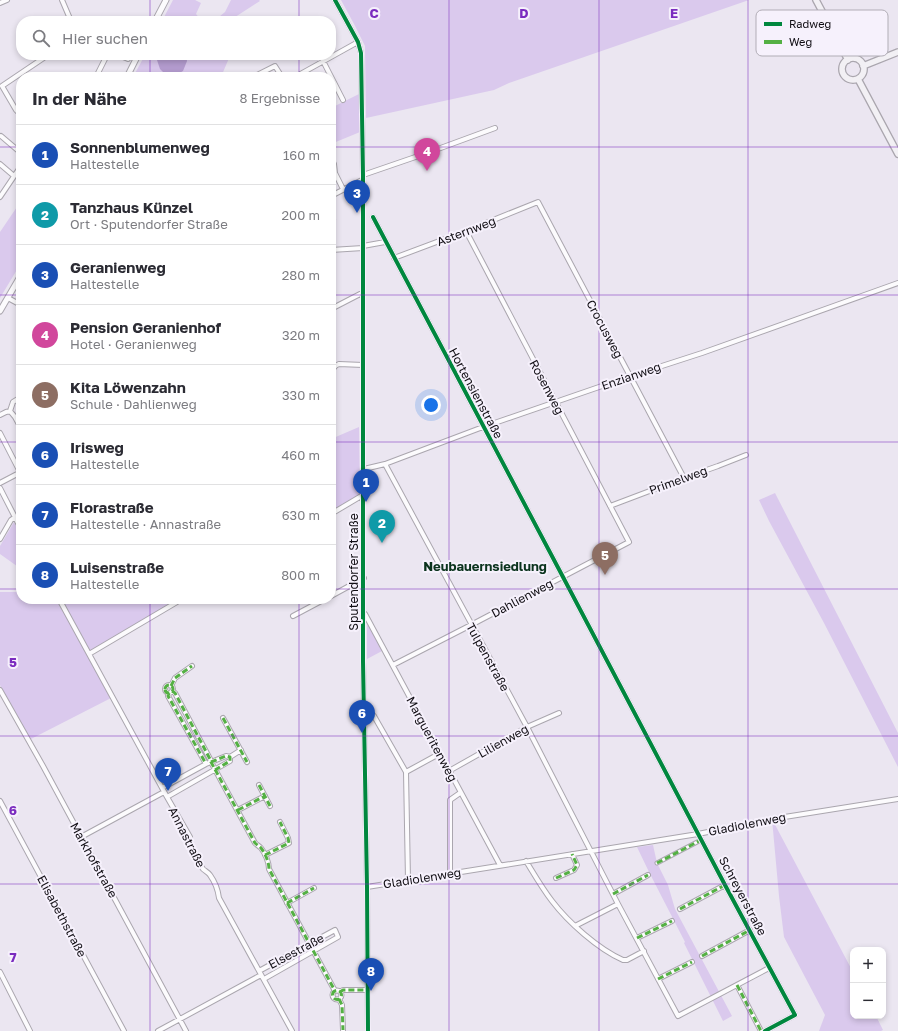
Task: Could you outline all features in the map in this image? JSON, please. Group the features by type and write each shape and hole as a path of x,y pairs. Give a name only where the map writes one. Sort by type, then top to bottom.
{"main road":[{"path":"816,0 821,10"},
{"path":"863,66 898,52"},
{"path":"846,56 848,60"},
{"path":"855,59 861,62 863,66 863,72 858,79 850,80 842,72 843,65 848,60 855,59"},
{"path":"858,79 898,154"}],"street":[{"path":"0,3 7,0"},
{"path":"62,0 70,16"},
{"path":"158,16 166,0"},
{"name":"Sputendorfer Straße","path":"335,0 358,42 361,53 364,709 368,1031"},
{"path":"336,54 358,42"},
{"path":"23,72 41,60"},
{"path":"98,72 104,60"},
{"path":"130,72 136,60"},
{"path":"304,72 323,61 329,72"},
{"path":"263,72 275,66 279,72"},
{"path":"16,77 2,86 16,110"},
{"path":"336,86 343,100"},
{"path":"336,193 362,177 495,128"},
{"path":"1,136 16,148"},
{"path":"0,164 14,176"},
{"path":"1,194 16,173"},
{"path":"336,175 343,189"},
{"name":"Asternweg","path":"394,258 466,232 538,202"},
{"name":"Crocusweg","path":"538,202 684,478"},
{"name":"Hortensienstraße","path":"373,218 698,834"},
{"name":"Rosenweg","path":"466,232 630,542"},
{"path":"336,250 363,247 385,242"},
{"name":"Enzianweg","path":"364,469 385,464 483,427 630,376 702,353 898,283"},
{"path":"0,311 16,284"},
{"path":"336,306 362,293"},
{"path":"8,298 16,302"},
{"path":"336,365 363,365"},
{"path":"10,412 16,401"},
{"path":"0,416 6,412 10,412"},
{"path":"10,412 16,419"},
{"path":"0,432 16,462"},
{"name":"Primelweg","path":"610,506 746,455"},
{"name":"Tulpenstraße","path":"385,464 527,727 618,904 678,1016 736,985"},
{"path":"0,483 16,475"},
{"path":"0,488 16,520"},
{"path":"336,511 363,495"},
{"path":"0,539 14,517"},
{"name":"Dahlienweg","path":"393,665 630,542"},
{"path":"336,593 364,578"},
{"name":"Annastraße","path":"62,604 190,837 190,844 201,866 204,871 208,872 217,886 219,898 292,1031"},
{"path":"89,654 174,604"},
{"path":"293,616 316,604"},
{"name":"Margueritenweg","path":"364,613 500,866"},
{"path":"170,692 173,689 171,686 175,678 192,666"},
{"path":"171,686 168,685 165,688 166,691 175,693 210,759 209,763 215,770 255,843 265,856 269,864 269,868 287,903 335,991 368,990"},
{"name":"Markhofstraße","path":"0,690 29,740 186,1031"},
{"path":"364,709 374,716 406,772 408,880"},
{"name":"Lilienweg","path":"449,771 527,727 559,713"},
{"path":"223,718 247,762"},
{"path":"81,837 209,763 226,756 230,757 241,750"},
{"path":"406,772 440,754"},
{"path":"167,797 230,761 230,757"},
{"path":"259,785 270,806"},
{"path":"450,873 450,800 460,793"},
{"path":"238,810 265,796"},
{"name":"Gladiolenweg","path":"367,887 698,834 772,819 898,799"},
{"name":"Elisabethstraße","path":"0,801 124,1031"},
{"path":"265,856 289,843 280,822"},
{"name":"Schreyerstraße","path":"698,834 795,1015 765,1031"},
{"path":"657,863 701,840"},
{"path":"556,878 574,870 577,865 572,854"},
{"path":"526,861 552,901 575,926 595,943 623,960 627,960 644,951"},
{"path":"613,894 648,875"},
{"name":"Schreyerstraße","path":"680,909 725,885"},
{"path":"287,903 314,888"},
{"path":"575,926 618,904"},
{"path":"637,938 672,921"},
{"name":"Elsestraße","path":"158,1031 313,952 338,937 335,930 259,970"},
{"name":"Schreyerstraße","path":"702,956 750,930"},
{"path":"658,979 692,962"},
{"path":"761,1031 736,985 769,968"},
{"path":"0,972 30,1031"},
{"path":"335,991 332,994 332,997 336,1000 339,999"},
{"path":"340,992 341,997 339,999 342,1005 343,1030"}],"shaded area":[{"path":"173,0 195,0 201,3 196,14 198,16 165,16"},
{"path":"231,0 260,1 237,16 220,16 225,12"},
{"path":"341,0 749,0 509,83 494,90 366,118 365,46"},
{"path":"142,60 228,60 223,72 136,72"},
{"path":"157,60 187,60 183,71 181,72 163,72 160,69"},
{"path":"359,94 360,132 336,142 336,106"},
{"path":"16,208 16,271 0,298 0,232"},
{"path":"359,427 360,497 336,511 336,437"},
{"path":"775,493 898,733 898,767 759,500"},
{"path":"14,522 16,526 16,565 0,554 0,546"},
{"path":"0,592 16,592 16,604 174,604 89,654 113,697 29,740 0,685"},
{"path":"367,625 369,626 382,651 367,659"},
{"path":"772,819 850,966 850,1019 878,1019 883,1030 819,1031 825,1015 784,937"},
{"path":"653,845 657,863 668,885 675,909 732,1016 723,1021 637,847"}],"marked path":[{"path":"171,686 175,678 192,666"},
{"path":"167,685 171,685 173,689 171,693 167,693 165,691 165,687 167,685"},
{"path":"172,691 175,693 255,843 264,852 268,861 269,869 335,991"},
{"path":"169,693 168,696 206,764"},
{"path":"223,718 247,762"},
{"path":"211,762 226,756 230,757 230,761 215,770"},
{"path":"259,785 270,806"},
{"path":"238,810 265,796"},
{"path":"265,855 289,843 280,822"},
{"path":"657,863 701,840"},
{"path":"556,878 574,870 577,865 572,854"},
{"path":"613,894 648,875"},
{"path":"680,909 725,885"},
{"path":"287,903 314,888"},
{"path":"637,938 672,921"},
{"path":"702,956 750,930"},
{"path":"658,979 692,962"},
{"path":"737,985 761,1031"},
{"path":"337,990 342,995 337,1000 332,995 337,990"},
{"path":"340,992 343,990 368,990"},
{"path":"339,999 342,1005 343,1030"}],"cycle path":[{"path":"335,0 358,42 361,53 363,175 363,661 368,1031"},
{"path":"373,217 795,1015 765,1031"}],"place":[{"name":"Pension Geranienhof","path":"427,171"},
{"name":"Geranienweg","path":"357,213"},
{"name":"Sonnenblumenweg","path":"366,502"},
{"name":"Tanzhaus Künzel","path":"382,543"},
{"name":"Kita Löwenzahn","path":"605,575"},
{"name":"Irisweg","path":"362,733"},
{"name":"Florastraße","path":"168,791"},
{"name":"Luisenstraße","path":"371,991"}],"district":[{"name":"Neubauernsiedlung","path":"485,566"}]}
